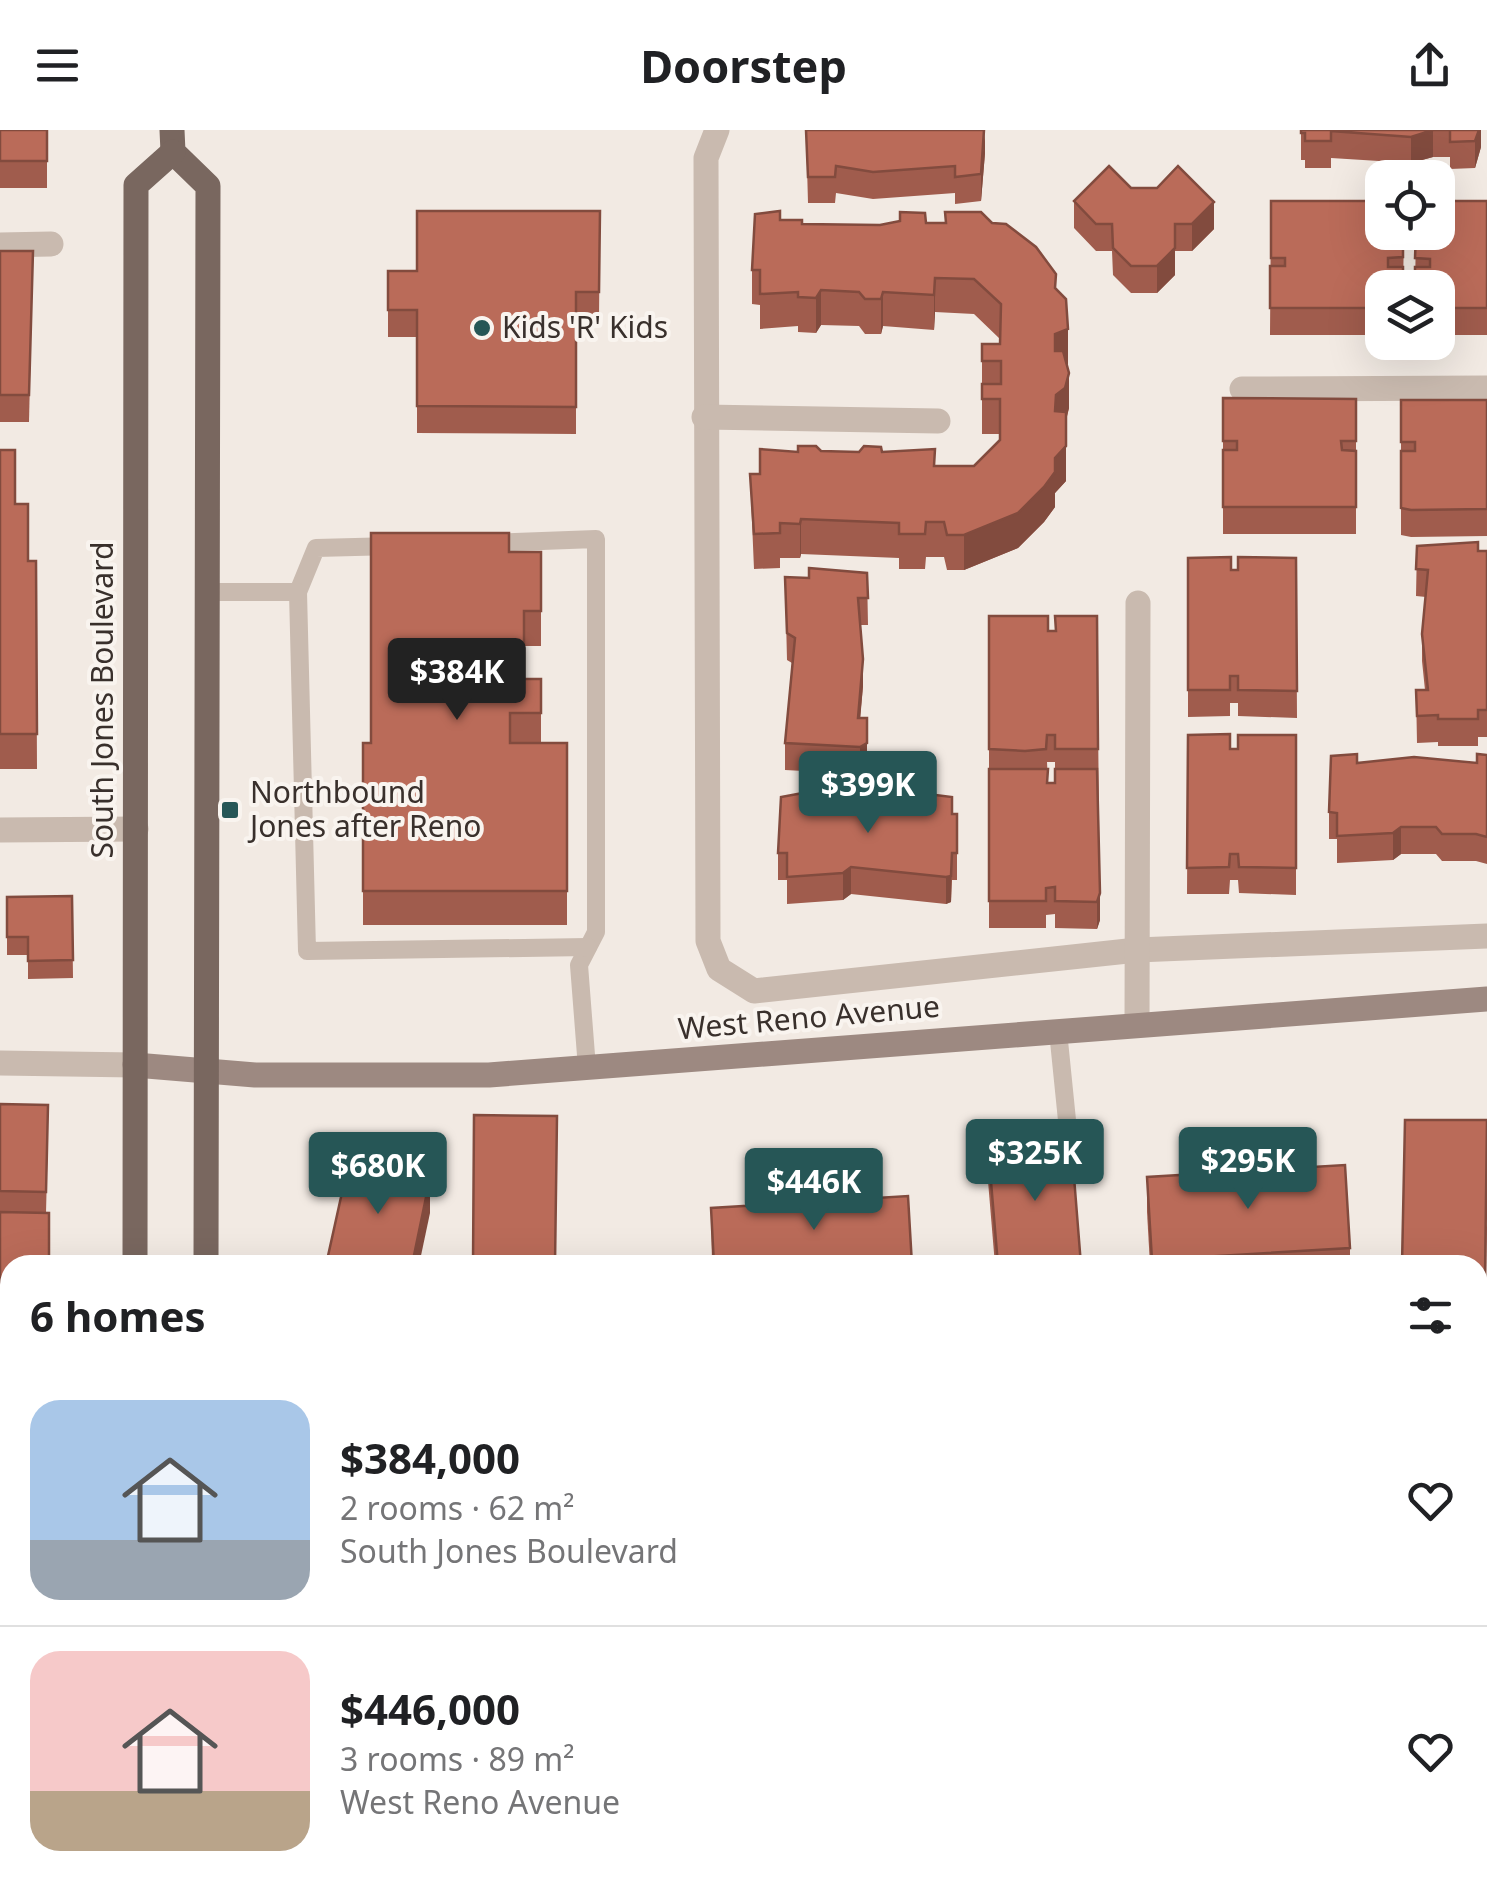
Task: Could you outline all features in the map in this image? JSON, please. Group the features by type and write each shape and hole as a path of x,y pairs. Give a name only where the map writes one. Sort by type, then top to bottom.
{"main road":[{"name":"South Jones Boulevard","path":"135,1255 136,186 172,141 208,186 206,1255"}],"street":[{"path":"716,130 706,158 704,418 708,941 719,969 754,990 1136,950 1487,936"},
{"path":"0,244 51,244"},
{"path":"1242,389 1487,388"},
{"path":"704,418 938,421"},
{"path":"1136,1025 1138,604"},
{"path":"0,830 136,829"},
{"name":"West Reno Avenue","path":"135,1065 207,1072 489,1076 1487,999"},
{"path":"0,1064 135,1065"}],"lane":[{"path":"466,543 596,539 596,932 579,965 586,1068"},
{"path":"410,545 316,548 298,592 306,951 588,947"},
{"path":"209,592 298,592"},
{"path":"1058,1031 1070,1150"}],"building":[{"path":"0,130 47,130 47,161 0,161"},
{"path":"806,130 984,130 981,174 955,177 955,166 873,172 836,166 835,177 808,177"},
{"path":"1301,130 1433,130 1411,137 1331,131 1331,141 1305,141"},
{"path":"1450,130 1479,130 1475,141 1450,142"},
{"path":"1109,166 1131,188 1157,188 1178,166 1214,202 1192,224 1175,224 1175,248 1157,266 1131,266 1113,248 1112,224 1096,224 1074,201"},
{"path":"1271,201 1365,201 1365,250 1403,250 1403,257 1388,258 1388,267 1403,270 1365,270 1365,308 1270,308 1270,266 1285,266 1285,258 1271,258"},
{"path":"1455,201 1487,201 1487,308 1455,308 1455,270 1415,270 1430,267 1430,259 1415,258 1415,250 1455,250"},
{"name":"Kids 'R' Kids","path":"417,211 600,211 599,292 576,292 576,407 417,406 417,310 388,310 388,271 417,271"},
{"path":"780,211 780,220 802,220 802,224 880,225 900,221 900,212 925,213 926,223 946,223 945,212 981,212 992,223 1006,224 1036,247 1056,274 1055,288 1066,299 1068,329 1055,334 1055,351 1063,351 1069,373 1065,388 1056,395 1055,411 1066,412 1066,446 1055,458 1055,472 1018,513 964,535 947,535 944,522 926,522 925,534 899,534 899,523 801,519 800,524 780,523 780,533 754,534 750,474 760,474 760,449 935,449 934,466 974,466 1000,440 1000,399 982,399 982,384 1001,384 1001,361 982,361 982,344 1000,344 1001,304 974,279 935,278 934,295 883,292 881,299 865,299 859,292 821,290 816,298 798,297 798,292 760,294 760,270 752,270 755,214"},
{"path":"0,251 33,251 29,395 0,395"},
{"path":"1223,398 1356,399 1356,441 1341,441 1342,450 1356,451 1356,507 1223,507 1223,450 1237,450 1237,441 1223,441"},
{"path":"1401,400 1487,400 1487,509 1401,508 1401,451 1415,451 1415,442 1401,442"},
{"path":"0,450 15,450 15,504 28,504 28,561 36,561 37,734 0,734"},
{"path":"371,533 509,533 509,552 541,552 541,611 524,611 524,679 541,679 541,713 510,713 510,743 567,743 567,891 363,891 363,743 371,743"},
{"path":"1478,542 1478,551 1487,551 1487,710 1478,710 1478,719 1417,716 1416,690 1428,690 1422,634 1428,570 1416,569 1417,546"},
{"path":"1231,557 1231,570 1238,570 1238,557 1296,558 1297,691 1238,690 1238,676 1230,676 1230,690 1188,690 1188,558"},
{"path":"809,568 867,573 868,598 858,598 863,659 858,718 867,718 867,743 860,747 785,743 795,638 787,633 785,577 809,578"},
{"path":"989,616 1048,616 1048,631 1056,631 1055,616 1097,616 1098,749 1055,749 1055,735 1047,735 1046,749 989,749"},
{"path":"1230,734 1230,749 1238,749 1238,735 1296,735 1296,868 1239,867 1238,854 1230,854 1229,867 1187,868 1188,735"},
{"path":"1357,754 1357,763 1414,757 1477,763 1477,754 1487,755 1487,837 1442,834 1436,827 1401,827 1393,833 1337,836 1337,813 1329,812 1331,756"},
{"path":"989,769 1048,769 1047,783 1055,783 1055,769 1097,769 1097,902 1055,901 1055,887 1046,888 1046,901 989,901"},
{"path":"803,793 807,804 864,797 927,804 927,794 952,797 952,814 957,814 957,853 952,853 951,876 851,867 843,873 787,877 787,853 778,853 781,797"},
{"path":"72,896 73,960 28,961 28,937 7,937 7,897"},
{"path":"0,1104 48,1105 46,1192 0,1191"},
{"path":"474,1115 557,1116 555,1255 473,1255"},
{"path":"1405,1120 1487,1120 1485,1255 1402,1255"},
{"path":"1071,1139 1080,1255 997,1255 988,1146"},
{"path":"349,1161 430,1178 414,1255 328,1255"},
{"path":"1345,1165 1350,1248 1152,1255 1147,1177"},
{"path":"908,1196 911,1255 713,1255 711,1208"},
{"path":"0,1212 49,1213 49,1255 0,1255"}],"place":[{"name":"Kids 'R' Kids","path":"482,328"},
{"name":"Northbound Jones after Reno","path":"230,810"}]}
